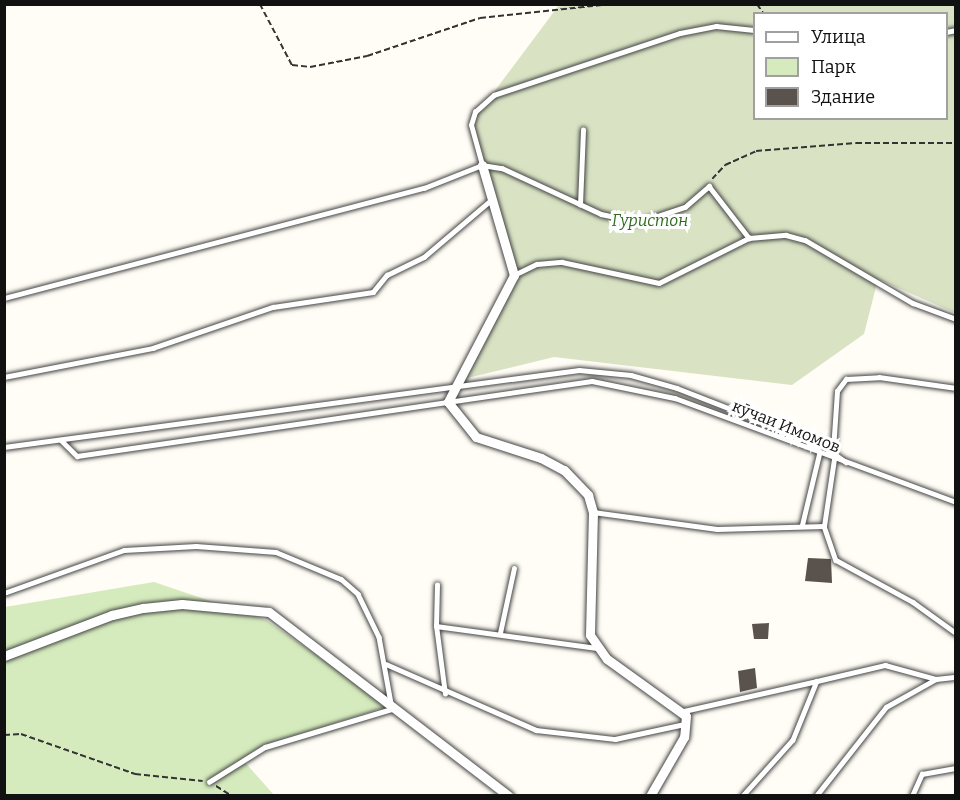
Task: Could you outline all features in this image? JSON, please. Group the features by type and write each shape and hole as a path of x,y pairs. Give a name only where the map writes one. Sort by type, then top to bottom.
{"street":[{"path":"482,165 514,275 452,388 447,402 476,437 564,470 588,495 593,512 588,609 596,648 684,711 688,723 650,795"},
{"path":"4,656 112,615 143,608 182,604 252,608 284,621 509,795"}],"lane":[{"path":"482,165 471,125 475,112 494,95 680,33 716,26 753,30"},
{"path":"580,205 583,130"},
{"path":"4,298 395,199 482,165 502,168 580,205 640,222 685,207 709,186 749,238"},
{"path":"4,377 153,348 267,309 373,292 387,275 424,257 492,199"},
{"path":"514,275 537,264 562,262 659,283 749,238 774,235 805,240 896,295 956,318"},
{"name":"кӯчаи Имомов","path":"4,447 566,371 624,374 696,395 833,449 848,464"},
{"path":"956,388 879,376 846,379 837,391 834,459 824,526 836,560 913,602 956,633"},
{"name":"кӯчаи Имомов","path":"62,440 77,456 447,402 568,381 616,383 714,411 848,464"},
{"path":"802,525 819,454"},
{"path":"848,464 956,502"},
{"path":"593,512 717,529 824,526"},
{"path":"4,593 124,550 196,546 276,552 351,586 370,615 386,664 394,705 358,724 265,747 209,782"},
{"path":"500,633 514,568"},
{"path":"437,585 436,626 445,694"},
{"path":"436,626 596,648"},
{"path":"386,664 512,724 559,734 625,739 688,723"},
{"path":"684,711 885,664 936,679 956,677"},
{"path":"816,795 846,764 880,713 936,679"},
{"path":"742,795 793,740 817,681"},
{"path":"912,795 922,774 956,768"}],"path":[{"path":"260,4 292,65 310,67 367,56 480,18 611,4"},
{"path":"709,186 725,165 756,151 856,142 956,143"},
{"path":"4,735 21,734 99,764 153,776 209,782 232,795"}],"green space":[{"name":"Гуристон","path":"559,5 955,5 955,313 878,279 864,334 792,385 554,357 459,380 512,269 470,124"},
{"path":"154,582 266,620 389,706 274,742 242,759 274,795 5,796 5,607"}],"building":[{"path":"808,558 831,559 832,583 805,581"},
{"path":"769,623 768,639 754,639 752,624"},
{"path":"755,668 757,688 740,692 738,671"}]}
